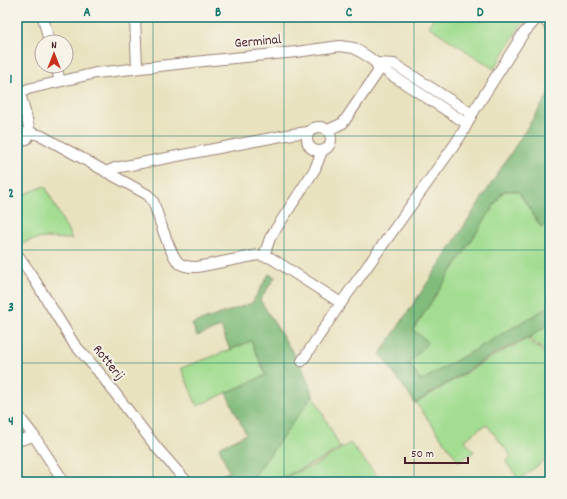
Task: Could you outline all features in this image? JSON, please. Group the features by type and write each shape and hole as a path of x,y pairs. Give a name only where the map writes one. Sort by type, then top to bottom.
{"street":[{"path":"43,17 47,34"},
{"path":"135,17 137,68"},
{"path":"302,361 453,147 463,132 466,123 523,34 538,17"},
{"path":"542,17 550,26"},
{"name":"Germinal","path":"29,132 21,97 18,94 28,89 96,73 340,46 354,48 377,63 390,74 466,123"},
{"path":"328,130 343,123 378,72 377,63"},
{"name":"Germinal","path":"377,63 394,64 472,114"},
{"path":"58,74 60,81"},
{"path":"106,172 115,168 186,154 309,132 317,127 326,128 328,130 332,136 330,146 322,151 313,150 307,142 309,132"},
{"path":"17,142 27,139 29,132 42,136 148,196 153,201 173,256 183,265 197,267 258,255 264,256 271,258 342,303"},
{"path":"264,256 270,238 315,169 322,151"},
{"name":"Rotterij","path":"17,254 74,344 98,371 157,448 187,482"},
{"path":"17,414 34,436 64,482"},
{"path":"17,440 34,436"}],"green space":[{"path":"434,17 524,17 524,20 494,69 428,26"},
{"path":"550,92 550,223 541,227 518,191 503,191 413,330 428,342 409,364 421,381 550,306 550,323 529,338 526,338 489,357 415,403 380,354 434,273"},
{"path":"45,186 72,239 45,238 31,240 18,246 17,197"},
{"path":"503,191 518,191 541,227 550,223 550,306 421,381 409,363 428,342 413,330"},
{"path":"269,274 275,277 260,300 303,369 313,395 250,482 206,482 229,472 219,447 246,434 226,393 266,375 251,341 230,350 221,327 197,336 192,324 252,303"},
{"path":"550,323 550,356 529,338"},
{"path":"527,339 550,358 550,456 519,480 506,462 511,456 487,425 479,429 465,440 474,452 459,462 416,403 490,358"},
{"path":"251,341 266,375 197,406 181,368"},
{"path":"313,395 341,447 324,458 288,475 269,482 250,482"},
{"path":"350,443 382,482 273,482 319,463"}]}
